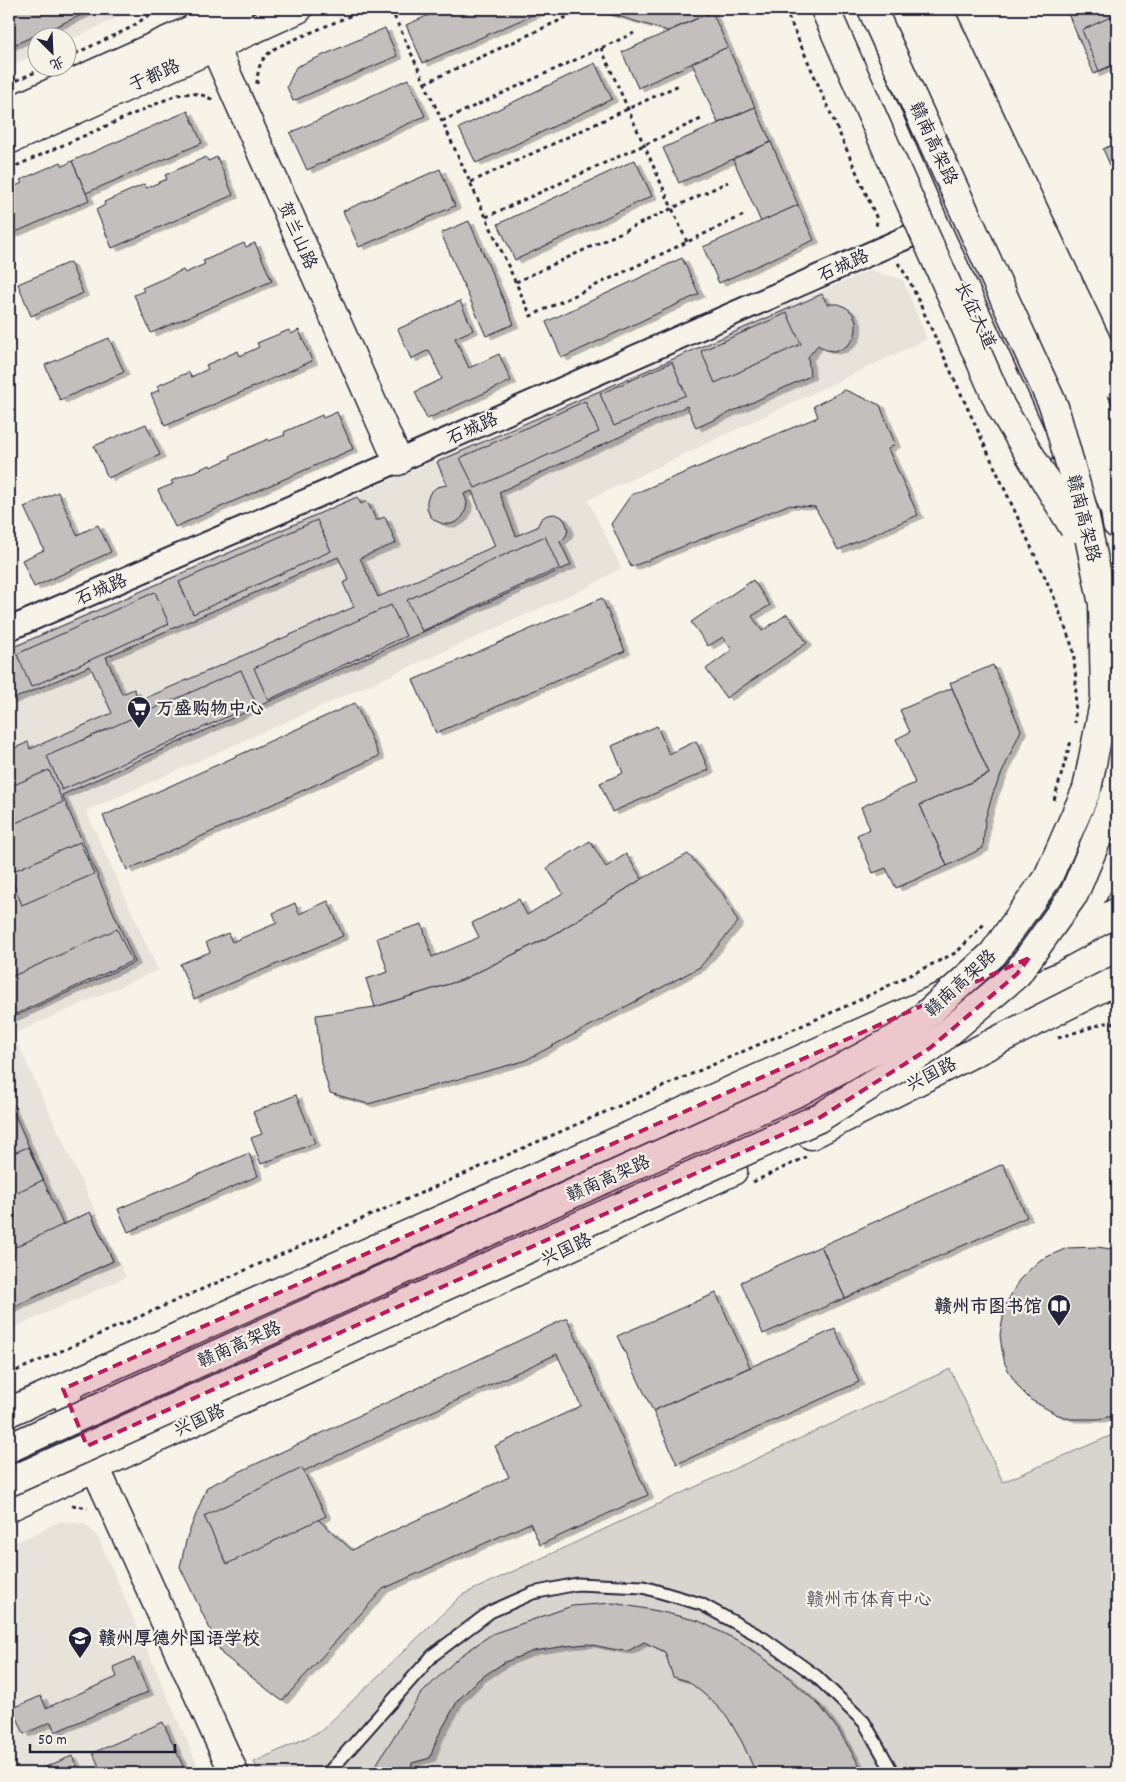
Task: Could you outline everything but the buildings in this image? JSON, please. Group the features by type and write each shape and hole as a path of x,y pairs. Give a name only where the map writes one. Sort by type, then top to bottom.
{"main road":[{"name":"于都路","path":"9,140 238,9"},
{"name":"于都路","path":"9,112 206,26 298,9"},
{"path":"825,9 1001,407 1074,528"},
{"name":"长征大道","path":"841,9 935,225 1117,619"},
{"name":"赣南高架路","path":"9,1448 800,1091 906,1033 993,954 1048,878 1087,789 1105,698 1103,604 1085,517 1054,407 872,9"},
{"name":"赣南高架路","path":"902,9 1074,401 1115,510 1117,524"},
{"path":"921,9 1117,452"},
{"path":"938,9 1117,385"},
{"name":"贺兰山路","path":"206,26 398,460"},
{"name":"赣南高架路","path":"9,1482 819,1118 930,1048 1018,974 1074,894 1117,791"},
{"path":"1051,948 1090,898 1117,849"},
{"path":"9,1412 1051,948 1117,912"},
{"name":"兴国路","path":"9,1507 814,1134 1117,980"},
{"path":"1051,1013 1074,1002 1117,990"},
{"path":"63,1389 96,1467 234,1773"}],"street":[{"name":"石城路","path":"9,628 935,225"}],"lane":[{"path":"325,1773 329,1772 351,1748 433,1655 490,1612 534,1593 577,1584 643,1587 693,1601 702,1604 763,1638 816,1676 864,1722 893,1773"}],"path":[{"path":"78,52 130,28 149,15 151,9"},
{"path":"257,92 258,70 264,56 277,47 366,9"},
{"path":"391,9 531,316 744,215"},
{"path":"785,9 877,219 877,228 872,234"},
{"path":"425,83 582,10"},
{"path":"442,121 634,33"},
{"path":"601,48 687,242"},
{"path":"9,84 28,75"},
{"path":"470,182 679,85"},
{"path":"9,169 174,96 190,92 206,96 217,102"},
{"path":"486,217 701,119"},
{"path":"516,282 728,182"},
{"path":"895,260 901,265 909,280 1054,597 1073,649 1076,680 1074,726"},
{"path":"1052,808 1072,734"},
{"path":"9,1374 851,1004 957,952 990,917"},
{"path":"1050,1041 1105,1024 1117,1023"},
{"path":"751,1183 814,1154"},
{"path":"65,1506 74,1505 89,1509 93,1514"}],"highlighted area":[{"path":"1029,958 1017,974 930,1048 819,1118 87,1446 63,1389"}],"shaded area":[{"path":"9,9 126,9 123,15 78,36 78,28 28,28 28,58 9,67"},
{"name":"万盛购物中心","path":"870,270 903,280 927,339 588,500 621,568 588,587 86,811 158,970 13,1034 126,1277 9,1330 9,647"},
{"name":"赣州厚德外国语学校","path":"61,1521 85,1524 98,1537 201,1773 9,1773 9,1546"}],"green space":[{"name":"赣州市体育中心","path":"950,1369 1003,1482 1117,1433 1117,1773 259,1773 254,1762 321,1731 462,1595"}],"place":[{"name":"万盛购物中心","path":"139,729"},
{"name":"赣州市图书馆","path":"1059,1327"},
{"name":"赣州厚德外国语学校","path":"80,1659"}]}
